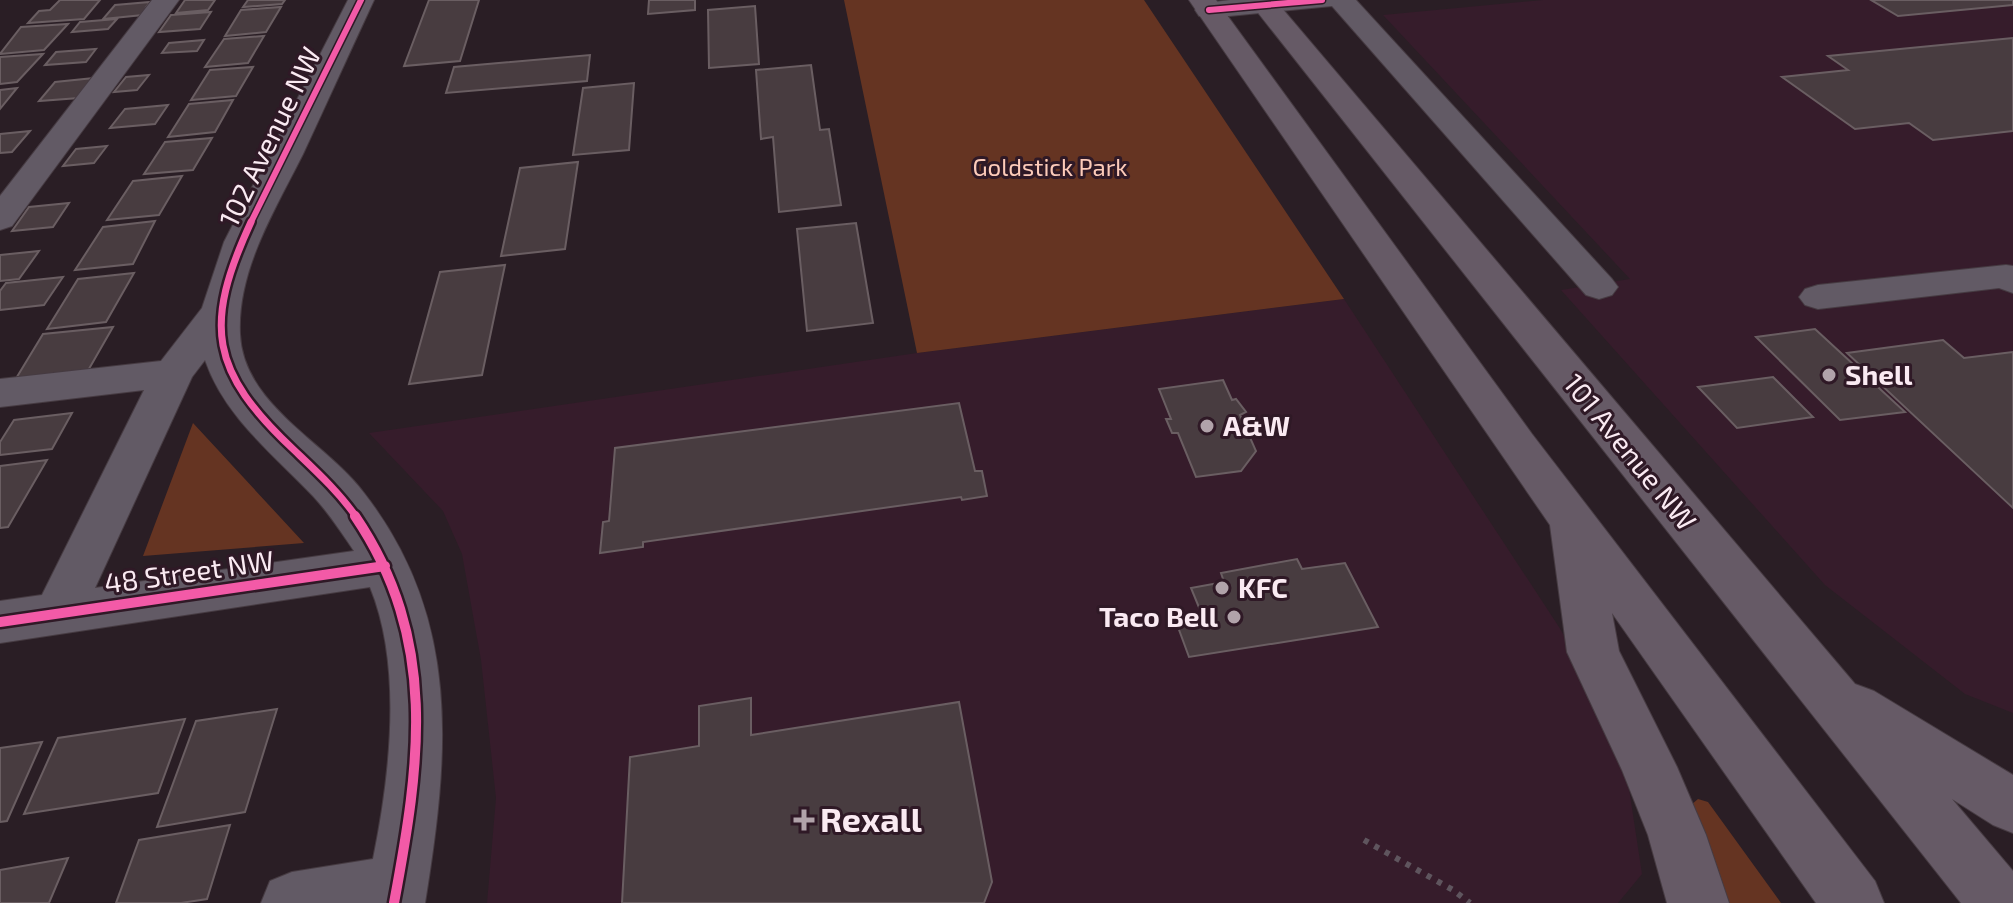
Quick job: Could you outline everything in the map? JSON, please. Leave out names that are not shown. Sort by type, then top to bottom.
[{"type":"main road","name":"101 Avenue NW","points":[[1264,3],[2000,903]]},
{"type":"main road","points":[[1206,5],[1571,521],[1853,903]]},
{"type":"main road","points":[[1571,521],[1593,652],[1649,767],[1677,835],[1698,903]]},
{"type":"main road","points":[[1825,689],[2013,806]]},
{"type":"street","points":[[0,219],[166,0]]},
{"type":"street","name":"102 Avenue NW","points":[[361,0],[248,231],[222,309],[220,339],[239,390],[348,504],[385,566],[407,625],[417,681],[419,723],[412,811],[396,894]]},
{"type":"street","points":[[1206,5],[1322,0]]},
{"type":"street","points":[[1341,0],[1599,287]]},
{"type":"street","points":[[1818,297],[2006,276],[2013,281]]},
{"type":"street","name":"102 Avenue NW","points":[[58,614],[173,373],[222,309]]},
{"type":"street","points":[[0,393],[173,373]]},
{"type":"street","name":"48 Street NW","points":[[0,622],[385,566]]},
{"type":"street","points":[[292,903],[396,894]]},
{"type":"path","points":[[1364,840],[1453,890],[1470,903]]},
{"type":"shaded area","points":[[1543,0],[2013,0],[2013,713],[1965,694],[1825,585],[1561,290],[1630,279],[1383,15]]},
{"type":"shaded area","points":[[1344,299],[1559,627],[1621,736],[1642,874],[1618,903],[487,903],[496,798],[481,660],[462,554],[443,511],[369,433],[917,353]]},
{"type":"green space","name":"Goldstick Park","points":[[844,0],[1144,0],[1344,299],[917,353]]},
{"type":"green space","points":[[193,423],[304,543],[143,556]]},
{"type":"green space","points":[[1698,799],[1708,802],[1781,903],[1719,903],[1691,805]]},
{"type":"building","points":[[60,0],[100,0],[84,19],[28,23],[39,11],[50,10]]},
{"type":"building","points":[[185,0],[215,0],[208,10],[176,13]]},
{"type":"building","points":[[248,0],[285,0],[282,4],[243,7]]},
{"type":"building","points":[[429,0],[479,0],[460,61],[404,66]]},
{"type":"building","points":[[649,0],[695,0],[695,10],[648,14]]},
{"type":"building","points":[[1871,0],[2013,0],[2013,5],[1898,16]]},
{"type":"building","points":[[150,2],[143,15],[103,19],[115,5]]},
{"type":"building","points":[[755,6],[759,64],[709,68],[708,10]]},
{"type":"building","points":[[281,7],[266,32],[225,36],[241,10]]},
{"type":"building","points":[[211,12],[200,29],[159,32],[171,15]]},
{"type":"building","points":[[117,19],[108,29],[72,32],[80,22]]},
{"type":"building","points":[[68,24],[44,50],[0,54],[21,27]]},
{"type":"building","points":[[264,36],[248,63],[205,67],[224,39]]},
{"type":"building","points":[[2013,38],[2013,131],[1933,140],[1909,123],[1855,129],[1782,77],[1848,70],[1828,56]]},
{"type":"building","points":[[204,40],[197,51],[162,53],[169,43]]},
{"type":"building","points":[[96,49],[86,62],[45,65],[56,52]]},
{"type":"building","points":[[43,54],[17,82],[0,84],[0,57]]},
{"type":"building","points":[[590,55],[587,81],[446,93],[454,67]]},
{"type":"building","points":[[811,65],[820,130],[829,129],[841,205],[779,212],[773,137],[761,139],[756,70]]},
{"type":"building","points":[[253,67],[236,96],[191,100],[210,70]]},
{"type":"building","points":[[149,75],[137,90],[114,92],[126,77]]},
{"type":"building","points":[[94,78],[79,98],[39,101],[55,82]]},
{"type":"building","points":[[634,83],[629,150],[573,155],[583,88]]},
{"type":"building","points":[[17,88],[0,109],[0,90]]},
{"type":"building","points":[[233,100],[215,132],[168,137],[189,104]]},
{"type":"building","points":[[168,105],[155,124],[110,128],[125,109]]},
{"type":"building","points":[[30,131],[12,152],[0,153],[0,134]]},
{"type":"building","points":[[212,138],[193,170],[144,174],[165,142]]},
{"type":"building","points":[[107,146],[94,163],[63,166],[76,149]]},
{"type":"building","points":[[578,162],[565,249],[501,256],[520,168]]},
{"type":"building","points":[[182,176],[159,215],[107,220],[133,181]]},
{"type":"building","points":[[69,203],[53,227],[12,231],[29,207]]},
{"type":"building","points":[[155,221],[133,264],[75,270],[103,227]]},
{"type":"building","points":[[856,223],[873,323],[807,331],[797,229]]},
{"type":"building","points":[[39,251],[19,279],[0,281],[0,255]]},
{"type":"building","points":[[505,265],[482,375],[409,384],[440,272]]},
{"type":"building","points":[[134,273],[106,322],[47,329],[78,279]]},
{"type":"building","points":[[63,277],[44,305],[0,310],[0,291],[6,283]]},
{"type":"building","points":[[113,327],[82,381],[9,390],[43,334]]},
{"type":"building","name":"Shell","points":[[1815,329],[1905,412],[1840,420],[1756,337]]},
{"type":"building","points":[[1943,340],[1964,358],[2013,352],[2013,508],[1847,353]]},
{"type":"building","name":"Shell","points":[[1773,377],[1813,417],[1737,428],[1698,387]]},
{"type":"building","name":"A&W","points":[[1223,380],[1232,400],[1236,399],[1246,412],[1240,415],[1256,451],[1241,471],[1196,477],[1178,433],[1172,433],[1166,419],[1171,419],[1159,389]]},
{"type":"building","points":[[959,403],[975,471],[982,471],[987,496],[962,500],[961,497],[643,542],[643,547],[600,553],[603,522],[609,521],[615,448]]},
{"type":"building","points":[[72,413],[52,449],[0,455],[0,442],[14,420]]},
{"type":"building","points":[[47,460],[8,527],[0,528],[0,466]]},
{"type":"building","points":[[1297,559],[1302,569],[1345,563],[1378,627],[1189,657],[1178,627],[1205,622],[1191,588],[1224,582],[1221,573]]},
{"type":"building","name":"Rexall","points":[[751,698],[751,735],[959,702],[992,882],[984,903],[622,903],[630,757],[699,746],[699,706]]},
{"type":"building","points":[[277,709],[245,812],[157,827],[196,721]]},
{"type":"building","points":[[185,719],[158,793],[24,814],[58,738]]},
{"type":"building","points":[[42,742],[7,821],[0,822],[0,748]]},
{"type":"building","points":[[230,825],[207,899],[181,903],[116,903],[139,840]]},
{"type":"building","points":[[68,858],[49,903],[0,903],[0,870]]},
{"type":"cycle path","points":[[361,0],[242,242],[225,291],[220,315],[220,338],[226,362],[252,407],[347,503],[377,548],[398,596],[411,645],[416,696],[416,748],[404,852],[394,903]]},
{"type":"cycle path","points":[[1209,10],[1322,0]]},
{"type":"cycle path","points":[[0,622],[385,566]]},
{"type":"place","name":"Shell","points":[[1829,375]]},
{"type":"place","name":"A&W","points":[[1207,426]]},
{"type":"place","name":"KFC","points":[[1222,588]]},
{"type":"place","name":"Taco Bell","points":[[1234,617]]},
{"type":"place","name":"Rexall","points":[[804,820]]}]
